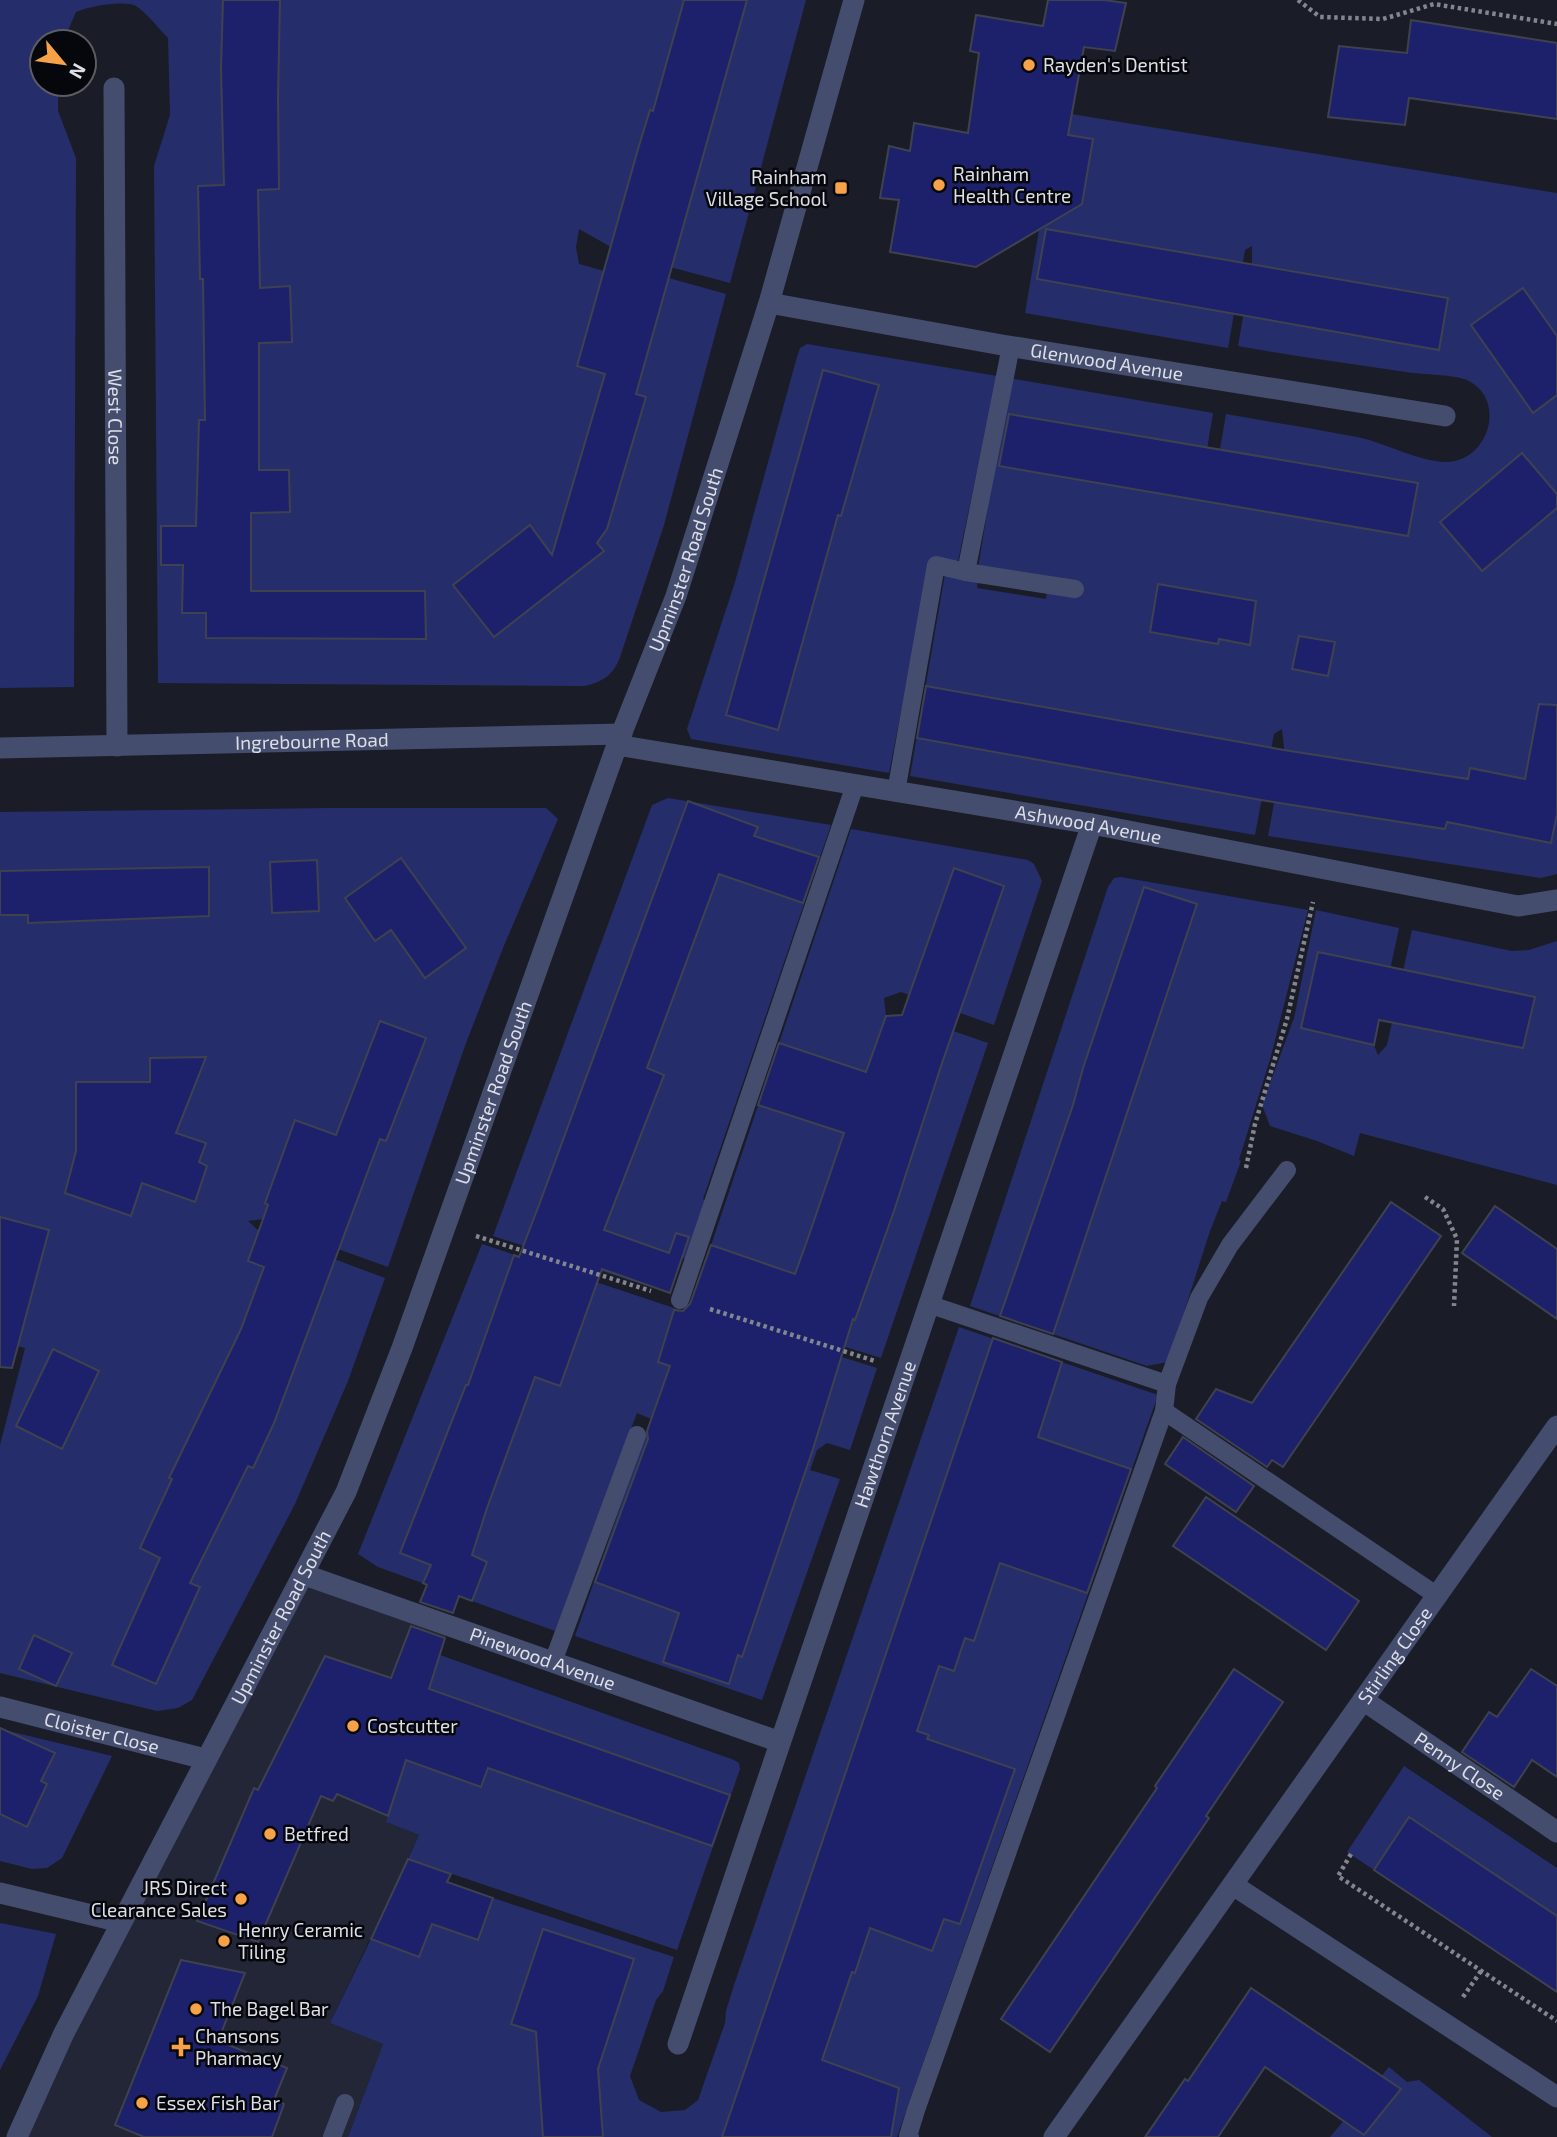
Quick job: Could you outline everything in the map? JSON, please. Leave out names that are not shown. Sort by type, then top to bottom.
[{"type":"street","name":"Upminster Road South","points":[[17,2137],[64,2033],[346,1492],[402,1348],[619,739],[676,596],[769,303],[854,0]]},
{"type":"street","name":"West Close","points":[[114,89],[117,746]]},
{"type":"street","name":"Glenwood Avenue","points":[[769,303],[1011,346],[1445,416]]},
{"type":"street","name":"Ingrebourne Road","points":[[0,748],[619,739]]},
{"type":"street","name":"Ashwood Avenue","points":[[619,739],[855,785],[1091,824],[1518,906],[1557,900]]},
{"type":"street","name":"Hawthorn Avenue","points":[[678,2045],[1091,824]]},
{"type":"street","name":"Stirling Close","points":[[1054,2137],[1557,1426]]},
{"type":"street","name":"Pinewood Avenue","points":[[304,1575],[780,1742]]},
{"type":"street","name":"Penny Close","points":[[1363,1700],[1557,1832]]},
{"type":"street","name":"Cloister Close","points":[[0,1707],[205,1759]]},
{"type":"street","points":[[1233,1885],[1557,2097]]},
{"type":"street","points":[[0,1893],[121,1922]]},
{"type":"lane","points":[[966,572],[1011,346]]},
{"type":"lane","points":[[896,792],[936,565],[1075,589]]},
{"type":"lane","points":[[680,1300],[855,785]]},
{"type":"lane","points":[[908,2137],[1164,1411],[1167,1384],[1199,1298],[1230,1245],[1287,1170]]},
{"type":"lane","points":[[928,1304],[1167,1384]]},
{"type":"lane","points":[[1164,1411],[1436,1595]]},
{"type":"lane","points":[[553,1662],[637,1436]]},
{"type":"lane","points":[[332,2137],[345,2103]]},
{"type":"path","points":[[1298,0],[1320,17],[1383,19],[1434,4],[1557,24]]},
{"type":"path","points":[[1244,1178],[1255,1124],[1287,1019],[1320,867]]},
{"type":"path","points":[[1424,1197],[1443,1209],[1457,1239],[1454,1306]]},
{"type":"path","points":[[1351,1854],[1338,1876],[1557,2021]]},
{"type":"path","points":[[1470,1986],[1481,1971]]},
{"type":"shaded area","points":[[0,0],[806,0],[730,283],[610,251],[611,247],[579,229],[576,247],[579,264],[604,271],[608,261],[726,294],[664,525],[619,660],[613,671],[602,680],[585,686],[158,683],[154,166],[170,115],[168,38],[149,17],[130,4],[97,6],[76,12],[69,28],[28,28],[28,98],[58,98],[58,111],[76,158],[74,687],[0,688]]},
{"type":"shaded area","points":[[1059,112],[1557,193],[1557,874],[1541,878],[1268,836],[1284,748],[1282,729],[1274,734],[1255,835],[910,776],[945,574],[978,578],[977,588],[1046,599],[1047,589],[978,568],[1009,378],[1213,413],[1199,498],[1211,503],[1226,414],[1357,437],[1422,458],[1444,462],[1459,460],[1472,453],[1487,430],[1490,416],[1488,403],[1481,391],[1469,381],[1238,346],[1252,264],[1252,246],[1245,250],[1228,348],[1025,313]]},
{"type":"shaded area","points":[[807,344],[997,376],[957,566],[931,559],[889,773],[691,739],[687,729],[735,582],[797,357],[800,348]]},
{"type":"shaded area","points":[[668,798],[831,825],[703,1199],[706,1201],[686,1259],[682,1258],[670,1293],[493,1236],[652,805]]},
{"type":"shaded area","points":[[546,808],[558,819],[466,1043],[388,1267],[338,1249],[279,1217],[248,1221],[259,1231],[385,1278],[348,1381],[295,1504],[192,1700],[178,1708],[157,1711],[0,1673],[0,1445],[25,1348],[0,1341],[0,812]]},
{"type":"shaded area","points":[[851,829],[1028,860],[1034,864],[1042,881],[994,1025],[901,992],[884,998],[886,1016],[904,1014],[988,1043],[881,1358],[693,1299]]},
{"type":"shaded area","points":[[1121,877],[1308,910],[1271,1056],[1239,1160],[1241,1161],[1226,1202],[1222,1201],[1210,1231],[1168,1362],[1147,1366],[970,1306],[1108,887],[1114,878]]},
{"type":"shaded area","points":[[1316,910],[1399,928],[1374,1045],[1378,1055],[1387,1045],[1412,930],[1512,951],[1529,950],[1557,941],[1557,1185],[1360,1133],[1354,1156],[1270,1126],[1262,1105],[1294,1018]]},
{"type":"shaded area","points":[[482,1244],[683,1311],[684,1308],[877,1368],[850,1450],[827,1443],[817,1450],[810,1470],[840,1479],[762,1700],[575,1636],[651,1419],[637,1413],[555,1631],[378,1567],[358,1554]]},
{"type":"shaded area","points":[[959,1327],[1158,1395],[897,2137],[348,2137],[383,2044],[330,2023],[371,1939],[419,1957],[432,1924],[478,1940],[493,1898],[674,1957],[630,2076],[639,2100],[661,2112],[685,2110],[698,2100],[725,2023],[734,1985]]},
{"type":"shaded area","points":[[305,1575],[449,1625],[386,1822],[419,1835],[330,2023],[383,2044],[348,2137],[17,2137]]},
{"type":"shaded area","points":[[440,1655],[739,1763],[740,1769],[677,1950],[408,1859],[419,1835],[386,1822]]},
{"type":"shaded area","points":[[0,1729],[112,1756],[62,1858],[47,1868],[32,1869],[0,1861]]},
{"type":"shaded area","points":[[1404,1766],[1557,1868],[1557,1916],[1409,1817],[1374,1870],[1347,1852]]},
{"type":"shaded area","points":[[0,1923],[56,1934],[38,1996],[0,2070]]},
{"type":"shaded area","points":[[1389,2067],[1407,2082],[1419,2080],[1492,2137],[1330,2137]]},
{"type":"building","points":[[223,0],[280,0],[279,189],[258,190],[260,288],[290,286],[292,342],[259,343],[259,470],[289,470],[290,512],[251,513],[251,591],[425,591],[426,639],[206,638],[206,613],[182,613],[183,565],[161,565],[161,526],[196,526],[199,420],[205,420],[203,279],[200,279],[198,186],[224,185],[221,69]]},
{"type":"building","points":[[684,0],[747,0],[636,394],[646,397],[607,529],[597,543],[604,551],[494,637],[453,585],[530,525],[552,555],[605,374],[577,366],[638,149],[650,110],[653,111]]},
{"type":"building","points":[[1048,0],[1104,0],[1126,3],[1115,51],[1084,47],[1068,135],[1093,139],[1082,204],[976,267],[890,252],[899,200],[880,198],[889,146],[910,151],[914,123],[968,133],[979,53],[970,51],[976,15],[1043,26]]},
{"type":"building","points":[[1411,20],[1557,43],[1557,119],[1409,98],[1405,125],[1328,117],[1339,46],[1407,53]]},
{"type":"building","points":[[1046,229],[1448,298],[1439,350],[1037,279]]},
{"type":"building","points":[[1523,288],[1557,336],[1557,395],[1533,413],[1471,325]]},
{"type":"building","points":[[823,370],[879,385],[841,516],[838,515],[778,730],[726,715]]},
{"type":"building","points":[[1009,414],[1418,483],[1408,536],[999,466]]},
{"type":"building","points":[[1522,453],[1557,494],[1557,508],[1482,571],[1440,522]]},
{"type":"building","points":[[1158,584],[1256,601],[1250,645],[1219,639],[1218,644],[1150,632]]},
{"type":"building","points":[[1299,636],[1335,642],[1328,676],[1292,669]]},
{"type":"building","points":[[926,686],[1284,750],[1468,779],[1470,768],[1525,779],[1539,704],[1557,705],[1557,814],[1551,843],[1447,822],[1445,829],[1261,800],[917,738]]},
{"type":"building","points":[[688,801],[758,827],[754,836],[819,857],[803,903],[719,874],[647,1068],[664,1075],[604,1230],[669,1253],[676,1233],[689,1237],[670,1293],[602,1269],[560,1386],[535,1377],[472,1555],[487,1562],[472,1601],[459,1596],[453,1613],[420,1602],[427,1585],[423,1583],[431,1565],[400,1553],[468,1385],[514,1255],[519,1257],[539,1205]]},
{"type":"building","points":[[401,858],[466,948],[425,978],[391,930],[375,941],[345,898]]},
{"type":"building","points":[[317,860],[319,911],[272,913],[270,862]]},
{"type":"building","points":[[209,867],[209,916],[28,923],[28,915],[0,915],[0,871]]},
{"type":"building","points":[[954,868],[1004,886],[894,1211],[855,1320],[853,1319],[813,1449],[742,1657],[738,1655],[729,1684],[663,1662],[679,1613],[595,1582],[648,1439],[647,1431],[670,1366],[658,1362],[674,1310],[683,1311],[690,1304],[711,1245],[795,1274],[844,1133],[758,1105],[779,1043],[866,1072],[886,1016],[902,1015]]},
{"type":"building","points":[[1144,887],[1197,904],[1053,1334],[1000,1316]]},
{"type":"building","points":[[1318,952],[1535,997],[1523,1048],[1379,1020],[1374,1045],[1301,1028]]},
{"type":"building","points":[[380,1021],[426,1038],[386,1141],[380,1139],[274,1423],[253,1468],[248,1466],[190,1583],[200,1587],[156,1684],[112,1665],[160,1558],[140,1548],[172,1479],[169,1478],[241,1329],[264,1267],[248,1261],[268,1205],[265,1203],[295,1120],[336,1135]]},
{"type":"building","points":[[206,1057],[176,1133],[206,1143],[199,1162],[207,1166],[195,1202],[142,1183],[131,1216],[65,1193],[76,1151],[76,1082],[150,1082],[150,1058]]},
{"type":"building","points":[[1391,1202],[1441,1236],[1283,1467],[1272,1460],[1267,1467],[1196,1419],[1216,1389],[1252,1403]]},
{"type":"building","points":[[1495,1206],[1557,1249],[1557,1319],[1462,1253]]},
{"type":"building","points":[[0,1217],[49,1230],[12,1368],[0,1367]]},
{"type":"building","points":[[993,1338],[1062,1362],[1038,1437],[1131,1469],[1087,1593],[1000,1563],[974,1641],[965,1638],[954,1671],[939,1666],[917,1731],[929,1735],[927,1739],[1015,1769],[960,1924],[944,1919],[932,1951],[870,1928],[822,2060],[899,2088],[891,2137],[722,2137]]},
{"type":"building","points":[[53,1349],[99,1371],[62,1449],[16,1426]]},
{"type":"building","points":[[1183,1437],[1254,1486],[1236,1512],[1165,1464]]},
{"type":"building","points":[[1206,1497],[1359,1601],[1326,1650],[1173,1546]]},
{"type":"building","points":[[411,1626],[445,1638],[429,1689],[730,1795],[712,1846],[488,1768],[481,1787],[406,1760],[388,1816],[337,1794],[333,1801],[321,1796],[258,1942],[197,1921],[254,1788],[258,1790],[325,1656],[391,1678]]},
{"type":"building","points":[[34,1635],[72,1653],[56,1686],[19,1669]]},
{"type":"building","points":[[1234,1669],[1283,1702],[1206,1816],[1209,1818],[1050,2052],[1001,2019]]},
{"type":"building","points":[[1531,1669],[1557,1686],[1557,1777],[1532,1760],[1514,1787],[1462,1752],[1489,1712],[1497,1717]]},
{"type":"building","points":[[0,1728],[55,1753],[41,1781],[47,1784],[27,1827],[0,1814]]},
{"type":"building","points":[[1409,1817],[1557,1916],[1557,1992],[1374,1870]]},
{"type":"building","points":[[408,1859],[451,1874],[447,1882],[493,1898],[478,1940],[432,1924],[419,1957],[371,1939]]},
{"type":"building","points":[[543,1929],[634,1959],[598,2069],[603,2137],[543,2137],[536,2032],[511,2024]]},
{"type":"building","points":[[181,1960],[245,1973],[218,2041],[287,2068],[274,2100],[284,2104],[272,2137],[144,2137],[115,2125]]},
{"type":"building","points":[[1251,1988],[1401,2089],[1364,2135],[1265,2067],[1218,2137],[1145,2137],[1185,2079],[1188,2081]]},
{"type":"place","name":"Rayden's Dentist","points":[[1029,65]]},
{"type":"place","name":"Rainham Health Centre","points":[[939,185]]},
{"type":"place","name":"Rainham Village School","points":[[841,188]]},
{"type":"place","name":"Costcutter","points":[[353,1726]]},
{"type":"place","name":"Betfred","points":[[270,1834]]},
{"type":"place","name":"JRS Direct Clearance Sales","points":[[241,1899]]},
{"type":"place","name":"Henry Ceramic Tiling","points":[[224,1941]]},
{"type":"place","name":"The Bagel Bar","points":[[196,2009]]},
{"type":"place","name":"Chansons Pharmacy","points":[[181,2047]]},
{"type":"place","name":"Essex Fish Bar","points":[[142,2103]]}]
